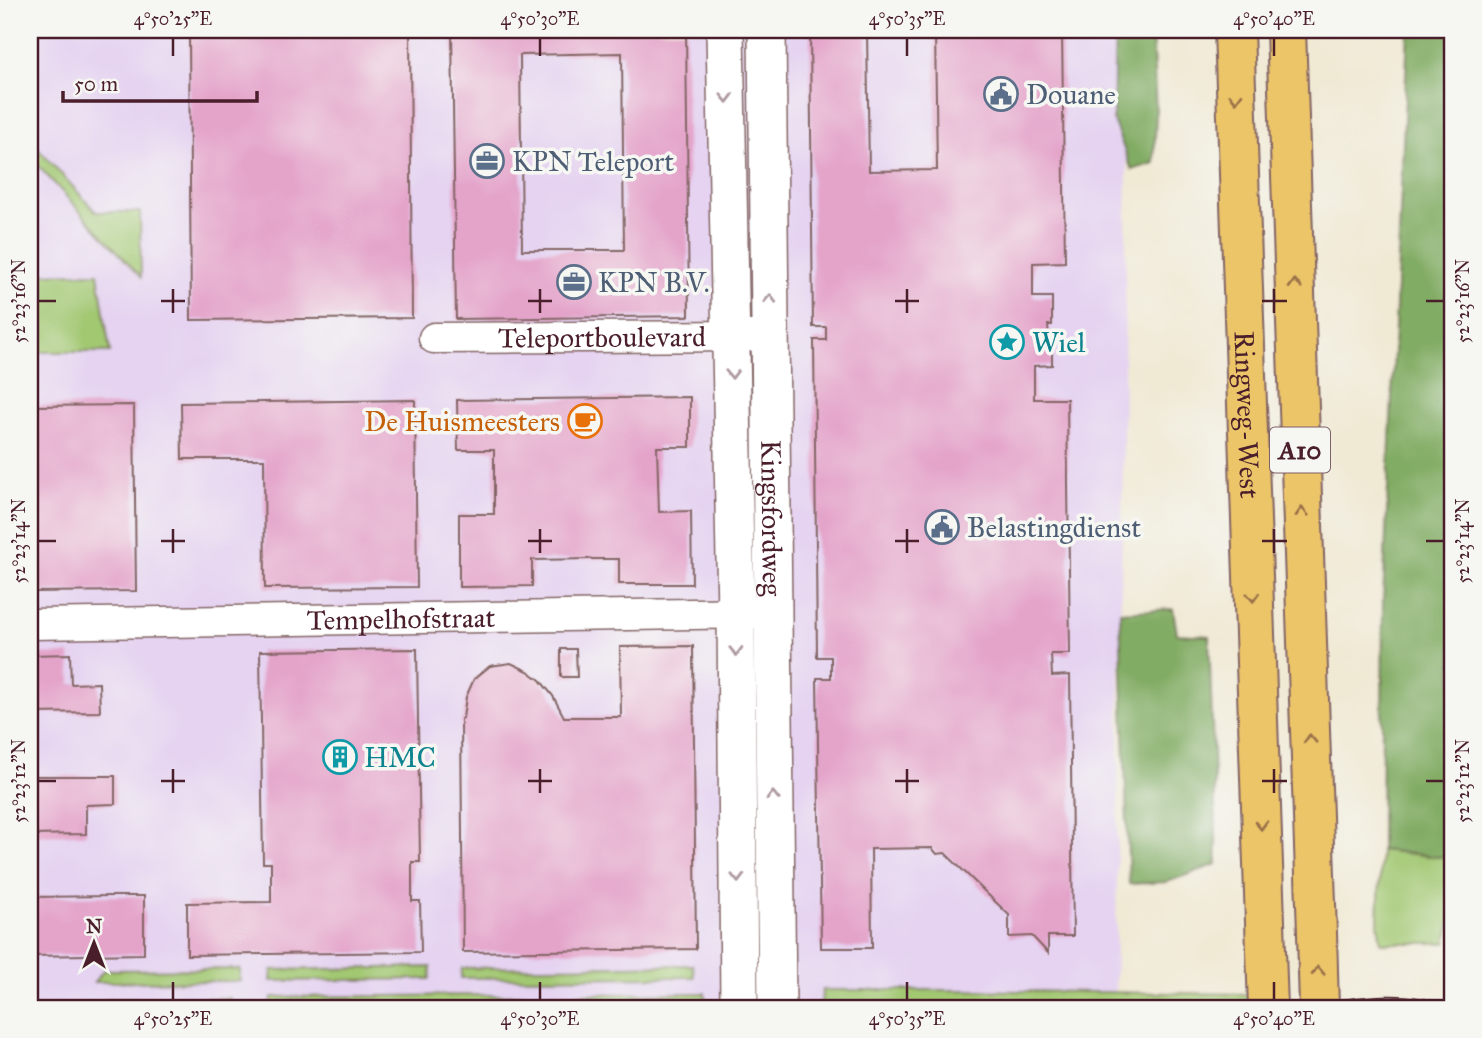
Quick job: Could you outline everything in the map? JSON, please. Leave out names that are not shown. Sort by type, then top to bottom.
[{"type":"highway","name":"Ringweg-West","points":[[1234,30],[1268,1008]]},
{"type":"highway","name":"Ringweg-West","points":[[1286,30],[1320,1008]]},
{"type":"street","name":"Kingsfordweg","points":[[725,30],[736,612],[739,1008]]},
{"type":"street","name":"Kingsfordweg","points":[[767,30],[777,1008]]},
{"type":"street","name":"Teleportboulevard","points":[[434,338],[769,336]]},
{"type":"street","name":"Tempelhofstraat","points":[[30,624],[771,613]]},
{"type":"shaded area","points":[[30,30],[1129,30],[1115,1008],[30,1008]]},
{"type":"green space","points":[[1115,30],[1152,30],[1156,113],[1154,163],[1132,170],[1113,120]]},
{"type":"green space","points":[[1408,30],[1448,30],[1448,35],[1452,34],[1452,853],[1440,857],[1381,850],[1383,602]]},
{"type":"green space","points":[[30,140],[96,212],[140,212],[141,277],[30,157]]},
{"type":"green space","points":[[98,273],[110,352],[30,352],[30,274]]},
{"type":"green space","points":[[1173,609],[1177,634],[1209,636],[1217,864],[1167,882],[1129,884],[1120,612]]},
{"type":"green space","points":[[1381,850],[1440,857],[1452,853],[1452,915],[1446,943],[1381,943],[1378,923]]},
{"type":"green space","points":[[693,965],[694,977],[461,978],[462,968]]},
{"type":"green space","points":[[431,967],[430,979],[271,981],[272,970]]},
{"type":"green space","points":[[240,969],[240,981],[94,982],[104,970]]},
{"type":"green space","points":[[822,990],[1249,994],[1254,1008],[821,1008]]},
{"type":"green space","points":[[705,993],[706,1008],[271,1008],[272,997]]},
{"type":"green space","points":[[230,998],[231,1008],[105,1008],[105,1000]]},
{"type":"building","points":[[189,30],[410,30],[412,318],[191,320]]},
{"type":"building","name":"KPN Teleport","points":[[452,30],[686,30],[689,316],[456,319]],"holes":[[[622,53],[624,250],[522,250],[520,55]]]},
{"type":"building","name":"Belastingdienst","points":[[810,30],[867,30],[869,171],[937,170],[935,30],[1062,30],[1065,262],[1033,263],[1033,297],[1052,297],[1052,325],[1048,325],[1049,338],[1052,337],[1052,365],[1034,366],[1034,399],[1067,399],[1070,654],[1051,654],[1052,676],[1070,675],[1073,936],[1048,936],[1048,953],[1032,936],[1009,937],[1009,915],[945,853],[937,854],[932,848],[871,849],[872,948],[821,948],[817,678],[831,678],[831,657],[817,657],[814,340],[826,340],[826,327],[813,327]]},
{"type":"building","points":[[690,397],[690,447],[657,447],[659,512],[691,511],[692,584],[619,584],[619,559],[591,559],[532,560],[532,586],[459,587],[459,514],[494,514],[494,450],[458,450],[457,400]]},
{"type":"building","points":[[415,400],[417,587],[265,588],[264,459],[182,459],[181,403]]},
{"type":"building","points":[[134,405],[136,591],[30,592],[30,406]]},
{"type":"building","points":[[693,646],[696,949],[463,952],[461,719],[474,679],[490,666],[511,663],[540,680],[553,696],[564,717],[621,717],[620,647]]},
{"type":"building","name":"HMC","points":[[417,649],[420,862],[412,862],[412,901],[420,901],[421,952],[187,955],[187,903],[271,902],[271,863],[263,863],[260,651]]},
{"type":"building","points":[[561,649],[576,649],[577,677],[561,677]]},
{"type":"building","points":[[70,654],[71,684],[99,683],[100,712],[30,713],[30,655]]},
{"type":"building","points":[[30,776],[115,776],[115,804],[86,805],[86,834],[30,835]]},
{"type":"building","points":[[144,896],[144,954],[30,956],[30,897]]},
{"type":"tram line","points":[[1291,1008],[1373,996],[1413,997],[1452,1008]]},
{"type":"place","name":"Douane","points":[[1001,94]]},
{"type":"place","name":"KPN Teleport","points":[[487,161]]},
{"type":"place","name":"KPN B.V.","points":[[574,282]]},
{"type":"place","name":"Wiel","points":[[1007,342]]},
{"type":"place","name":"De Huismeesters","points":[[585,421]]},
{"type":"place","name":"Belastingdienst","points":[[942,527]]},
{"type":"place","name":"HMC","points":[[340,757]]}]
